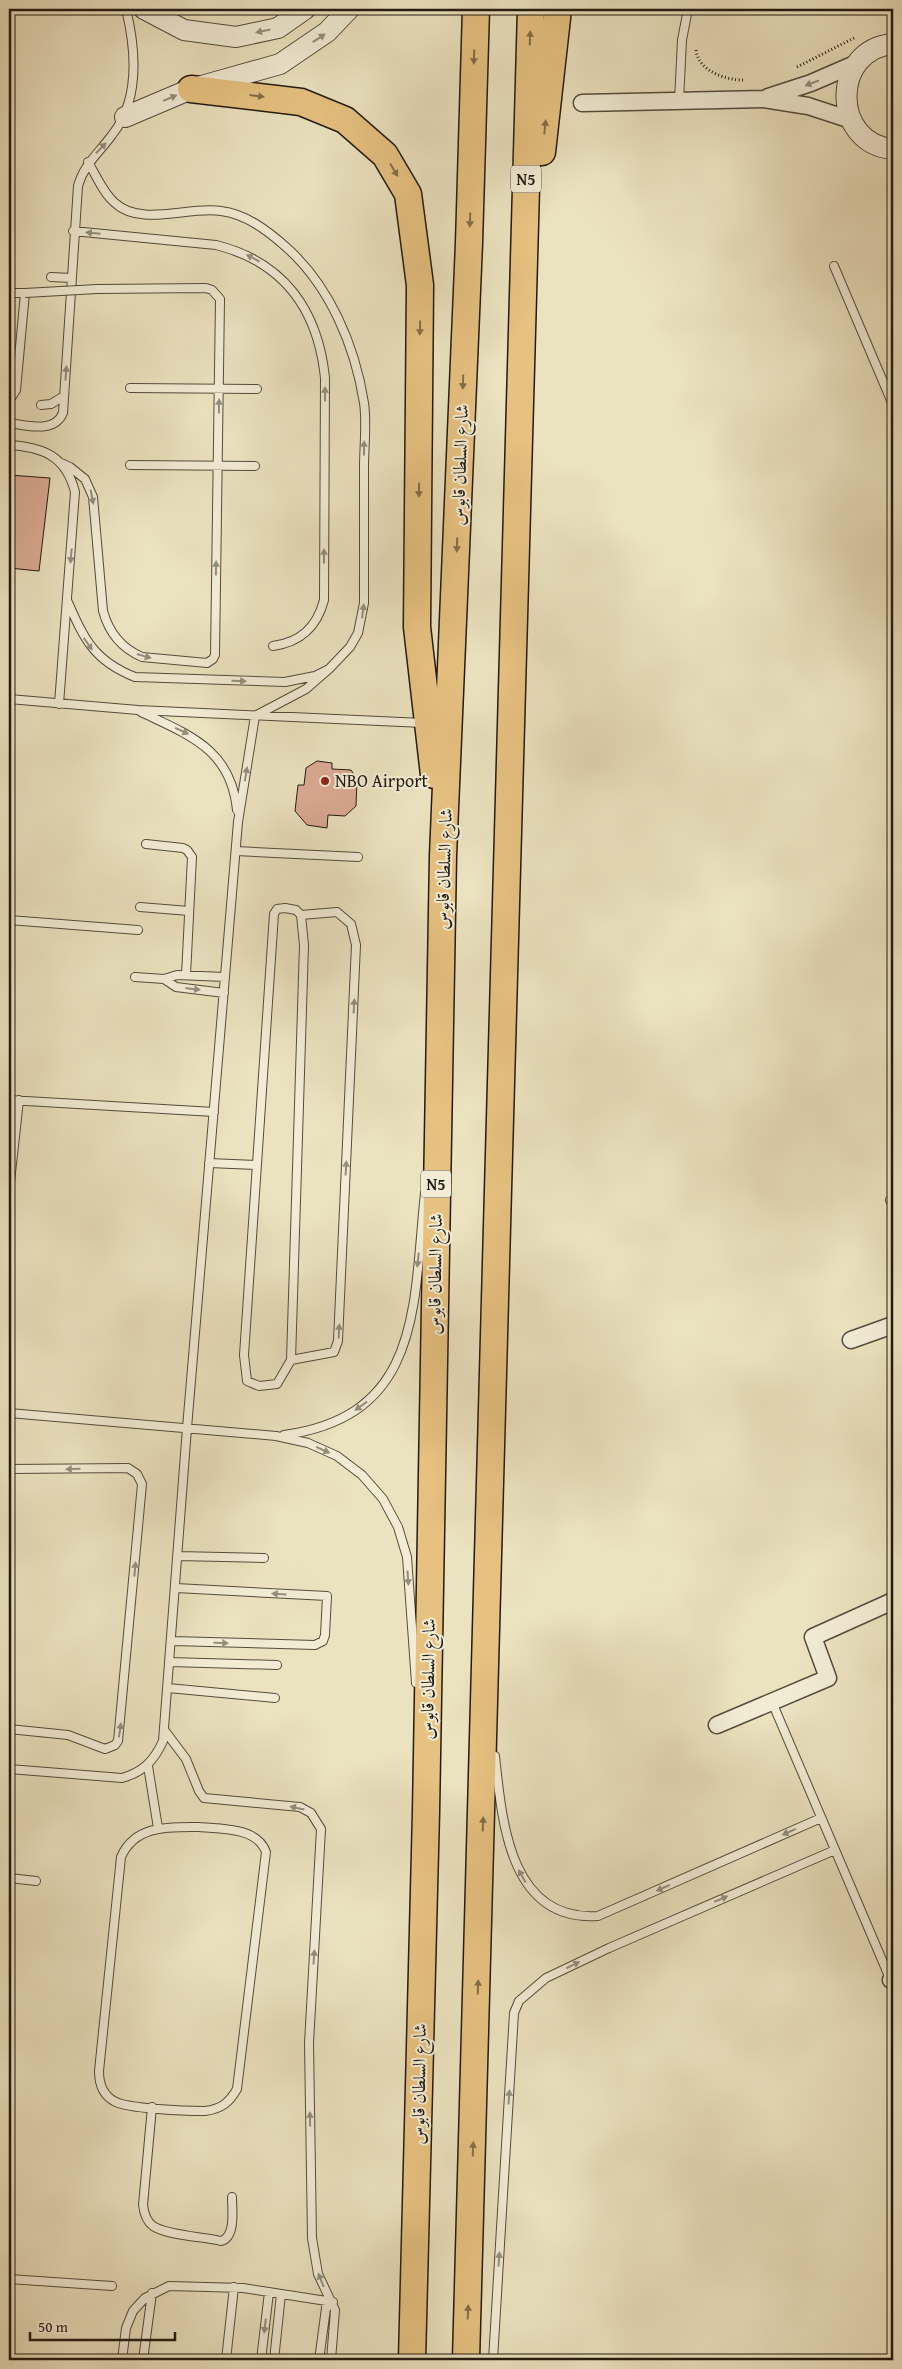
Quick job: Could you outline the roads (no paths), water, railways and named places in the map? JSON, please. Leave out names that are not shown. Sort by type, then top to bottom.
[{"type":"highway","name":"شارع السلطان قابوس","points":[[412,2360],[426,1812],[438,1072],[444,856],[470,234],[476,9]]},
{"type":"highway","name":"N5","points":[[466,2360],[487,1679],[520,349],[531,9]]},
{"type":"highway","points":[[520,349],[558,9]]},
{"type":"highway","points":[[191,89],[301,102],[345,120],[385,155],[408,194],[420,285],[417,627],[444,856]]},
{"type":"street","points":[[144,9],[184,30],[236,37],[278,28],[305,9]]},
{"type":"street","points":[[125,116],[191,89],[280,64],[327,32],[349,9]]},
{"type":"street","points":[[764,99],[811,83],[857,63],[870,52],[885,45],[893,44]]},
{"type":"street","points":[[857,63],[850,76],[846,90],[846,105],[850,120],[859,133],[871,143],[891,154]]},
{"type":"street","points":[[582,103],[764,99],[808,106],[850,120]]},
{"type":"street","points":[[852,1340],[893,1325]]},
{"type":"street","points":[[717,1726],[828,1678],[813,1637],[893,1601]]},
{"type":"lane","points":[[9,423],[44,427],[54,425],[63,413],[72,278],[73,231],[78,186],[88,162],[114,134],[125,116],[130,99],[134,63],[126,9]]},
{"type":"lane","points":[[679,101],[682,40],[688,9]]},
{"type":"lane","points":[[88,162],[114,202],[133,213],[143,215],[212,210],[238,215],[276,238],[306,268],[318,284],[340,322],[355,364],[364,405],[364,603],[358,633],[340,659],[306,688],[255,716]]},
{"type":"lane","points":[[73,231],[216,245],[236,250],[263,264],[281,278],[296,295],[312,321],[321,349],[325,378],[324,600],[318,618],[307,633],[297,640],[273,646]]},
{"type":"lane","points":[[834,266],[893,405]]},
{"type":"lane","points":[[51,277],[72,278]]},
{"type":"lane","points":[[9,293],[97,289],[212,290],[220,299],[214,659],[206,664],[142,657],[124,646],[113,635],[103,611],[93,497],[85,479],[78,472],[43,450],[33,447],[9,445]]},
{"type":"lane","points":[[9,401],[16,390],[25,293]]},
{"type":"lane","points":[[130,388],[257,390]]},
{"type":"lane","points":[[41,405],[51,404],[64,396]]},
{"type":"lane","points":[[59,704],[75,503],[72,481],[61,463]]},
{"type":"lane","points":[[130,465],[255,466]]},
{"type":"lane","points":[[67,600],[83,636],[92,650],[112,666],[135,677],[285,682],[308,678],[329,669]]},
{"type":"lane","points":[[9,699],[138,710],[428,723]]},
{"type":"lane","points":[[138,710],[196,738],[211,752],[224,768],[235,793],[238,822]]},
{"type":"lane","points":[[9,1769],[122,1778],[136,1774],[148,1766],[157,1754],[165,1731],[186,1428],[238,822],[255,716]]},
{"type":"lane","points":[[146,844],[183,848],[190,853],[192,862],[186,975]]},
{"type":"lane","points":[[236,852],[358,857]]},
{"type":"lane","points":[[140,907],[189,911]]},
{"type":"lane","points":[[284,908],[296,910],[301,915],[304,945],[291,1360],[277,1384],[259,1386],[247,1381],[244,1355],[274,914],[277,909],[284,908]]},
{"type":"lane","points":[[291,1360],[334,1352],[338,1340],[356,945],[352,924],[337,912],[301,915]]},
{"type":"lane","points":[[9,920],[138,930]]},
{"type":"lane","points":[[135,977],[164,979],[186,975],[225,977]]},
{"type":"lane","points":[[164,979],[176,987],[224,993]]},
{"type":"lane","points":[[428,1161],[438,1072]]},
{"type":"lane","points":[[9,1100],[214,1112]]},
{"type":"lane","points":[[9,1191],[19,1100]]},
{"type":"lane","points":[[209,1163],[256,1165]]},
{"type":"lane","points":[[276,1436],[309,1432],[340,1421],[366,1403],[388,1379],[403,1350],[411,1318],[426,1180]]},
{"type":"lane","points":[[893,1198],[890,1200],[893,1206]]},
{"type":"lane","points":[[9,1412],[276,1436],[308,1443],[337,1456],[362,1475],[383,1499],[398,1527],[407,1557],[417,1694]]},
{"type":"lane","points":[[9,1469],[128,1468],[137,1474],[142,1484],[120,1736],[115,1745],[105,1749],[68,1735],[9,1729]]},
{"type":"lane","points":[[178,1556],[264,1558]]},
{"type":"lane","points":[[172,1641],[315,1646],[323,1641],[325,1635],[327,1596],[176,1588]]},
{"type":"lane","points":[[170,1662],[276,1665]]},
{"type":"lane","points":[[487,1679],[493,1736]]},
{"type":"lane","points":[[168,1688],[275,1698]]},
{"type":"lane","points":[[772,1702],[892,1982]]},
{"type":"lane","points":[[419,1724],[426,1812]]},
{"type":"lane","points":[[165,1731],[186,1759],[200,1795],[204,1798],[300,1807],[311,1813],[322,1829],[308,2043],[312,2238],[318,2274],[336,2317],[331,2360]]},
{"type":"lane","points":[[494,1746],[499,1794],[511,1853],[521,1876],[532,1893],[566,1913],[584,1917],[598,1916],[821,1818]]},
{"type":"lane","points":[[148,1766],[158,1828]]},
{"type":"lane","points":[[199,1827],[250,1835],[256,1837],[264,1846],[266,1858],[237,2089],[232,2098],[215,2110],[193,2111],[121,2105],[115,2102],[101,2086],[99,2071],[121,1857],[133,1839],[145,1832],[158,1828],[199,1827]]},
{"type":"lane","points":[[493,2360],[514,2013],[519,2001],[546,1978],[573,1965],[835,1850]]},
{"type":"lane","points":[[9,1878],[36,1881]]},
{"type":"lane","points":[[152,2107],[143,2205],[152,2226],[221,2241],[226,2240],[230,2233],[232,2197]]},
{"type":"lane","points":[[9,2279],[112,2286]]},
{"type":"lane","points":[[122,2360],[129,2320],[138,2304],[152,2292],[178,2285],[234,2288],[330,2302]]},
{"type":"lane","points":[[226,2360],[234,2288]]},
{"type":"lane","points":[[143,2360],[152,2292]]},
{"type":"lane","points":[[261,2360],[269,2292]]},
{"type":"lane","points":[[274,2360],[281,2294]]},
{"type":"lane","points":[[319,2360],[330,2302]]},
{"type":"place","name":"NBO Airport","points":[[325,781]]}]
